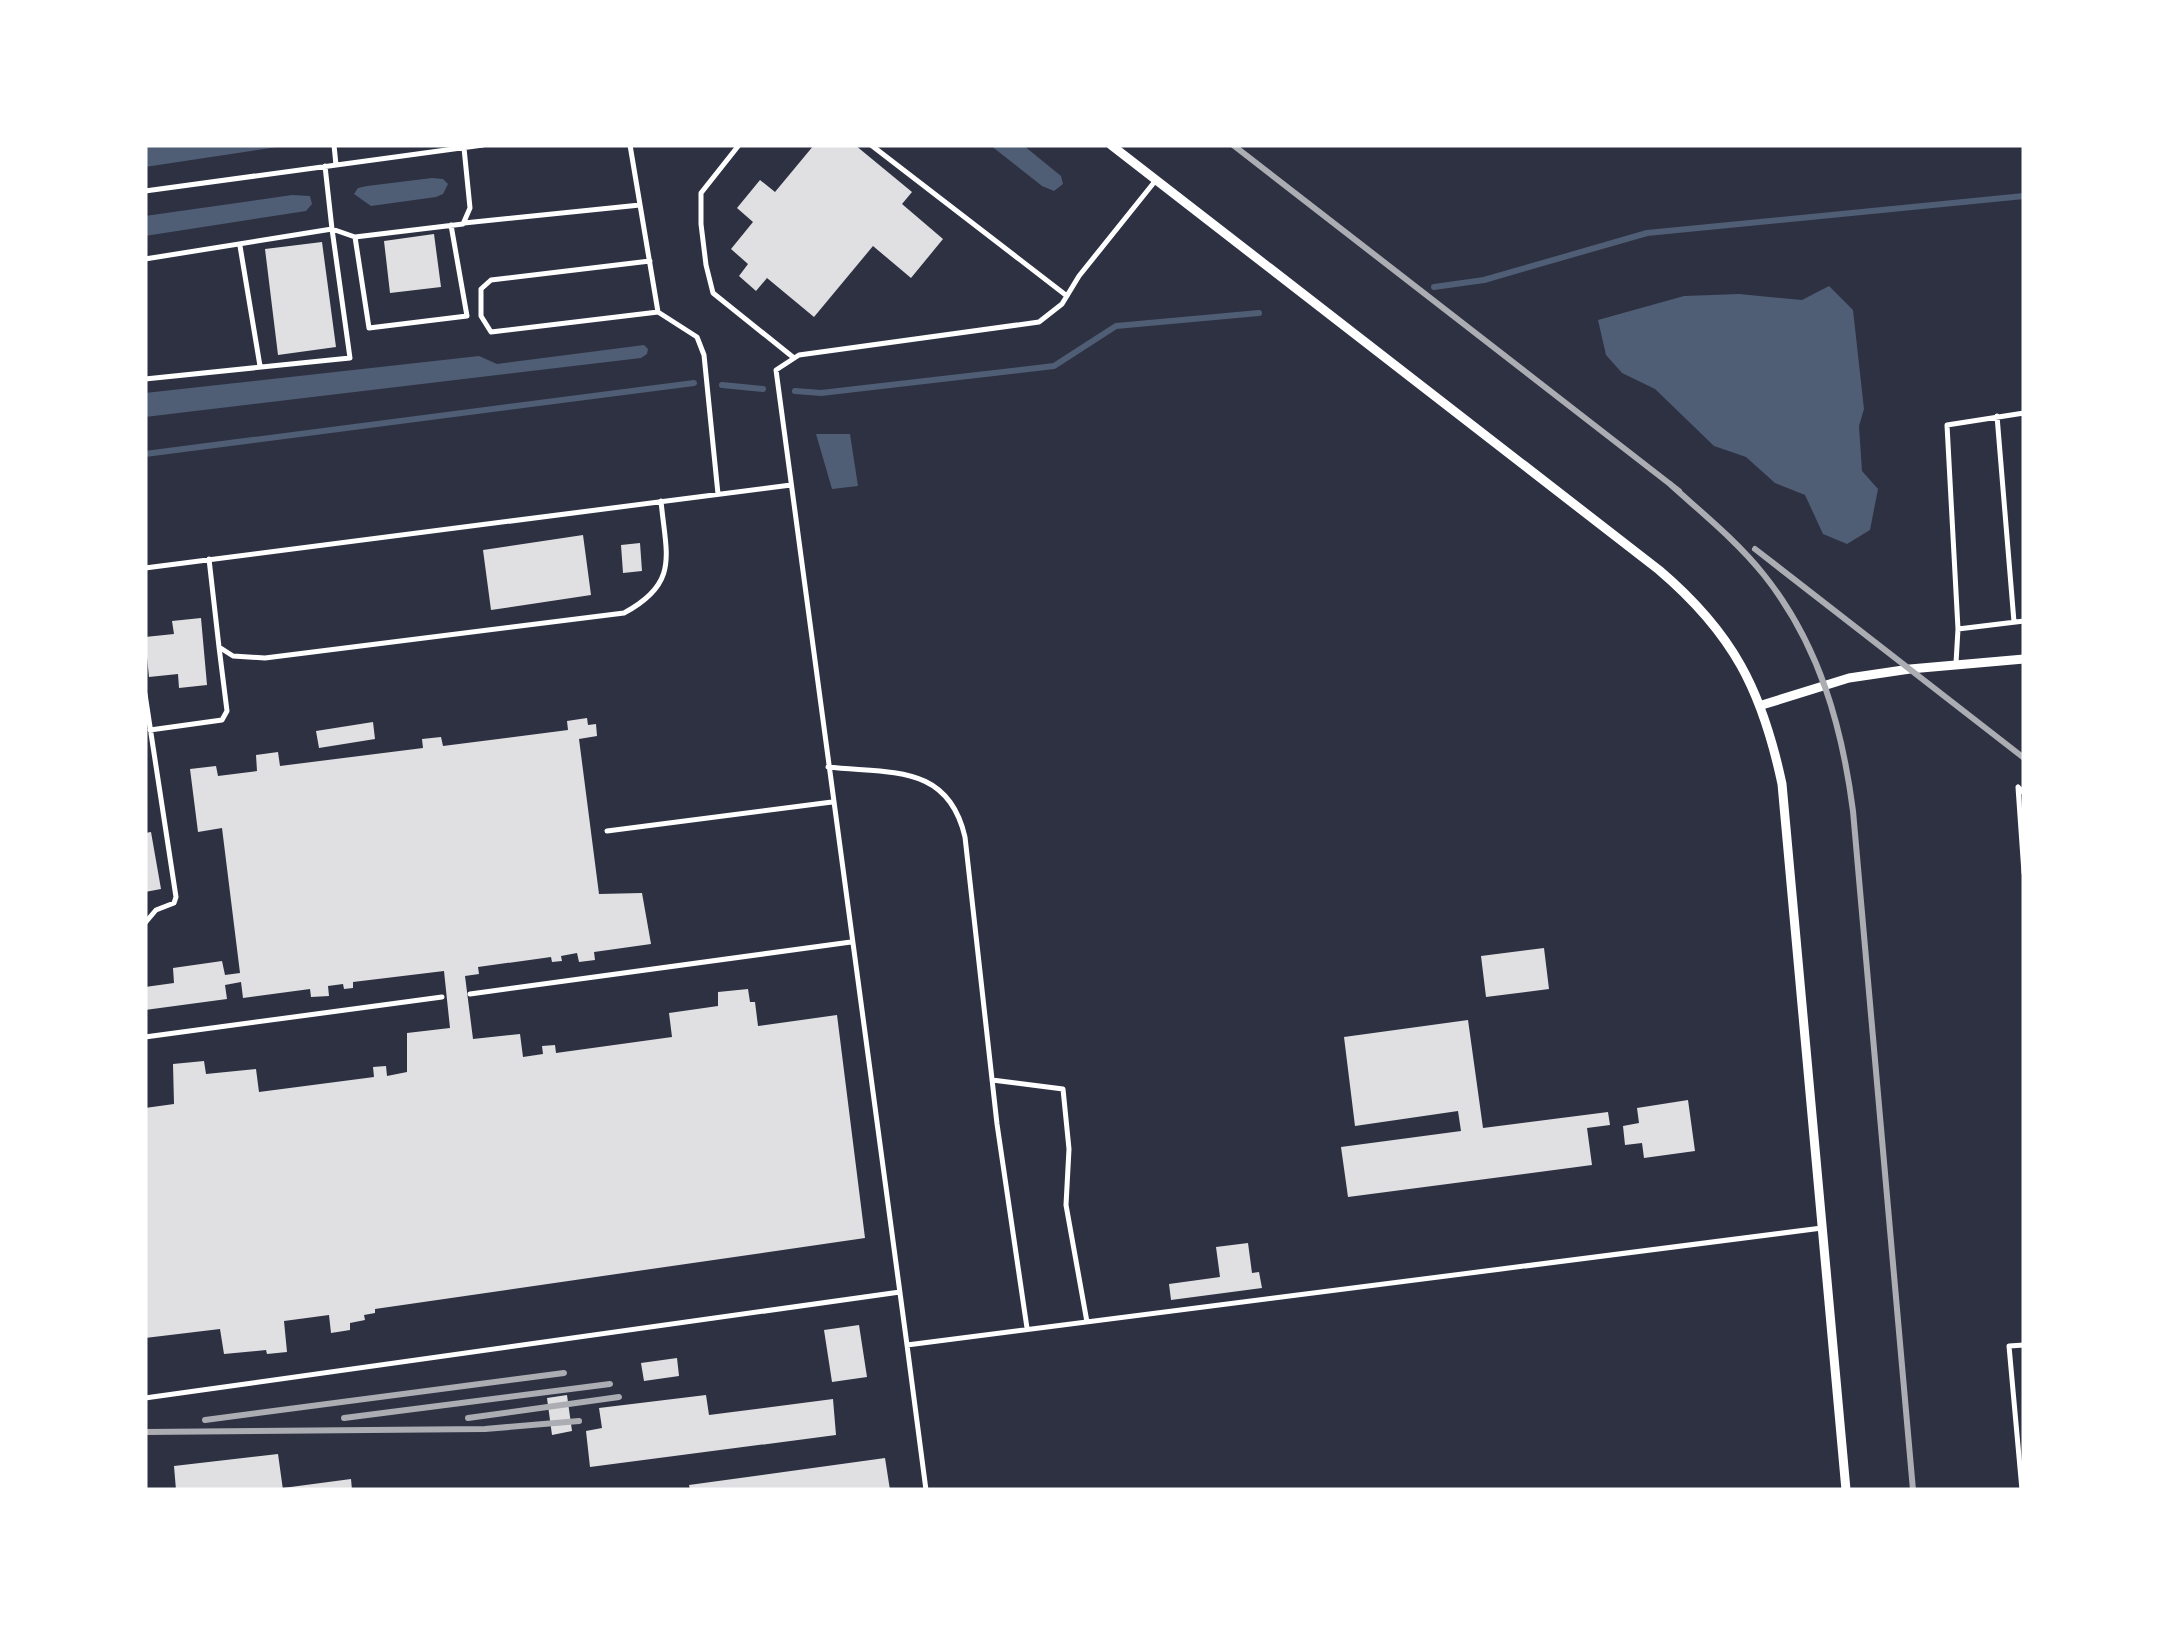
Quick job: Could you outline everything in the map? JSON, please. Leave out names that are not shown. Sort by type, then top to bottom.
[{"type":"street","points":[[1111,145],[1688,596],[1742,665],[1762,705],[1782,784],[1846,1490]]},
{"type":"street","points":[[1762,705],[1849,678],[2024,659]]},
{"type":"lane","points":[[334,145],[336,165]]},
{"type":"lane","points":[[145,190],[483,145]]},
{"type":"lane","points":[[630,145],[658,312]]},
{"type":"lane","points":[[738,145],[702,193],[700,224],[713,292],[794,358]]},
{"type":"lane","points":[[871,145],[1067,296]]},
{"type":"lane","points":[[463,224],[470,208],[464,148]]},
{"type":"lane","points":[[145,379],[350,358],[325,166]]},
{"type":"lane","points":[[926,1490],[776,370],[794,358],[1039,322],[1067,296],[1156,180]]},
{"type":"lane","points":[[145,259],[332,229],[356,237],[640,205]]},
{"type":"lane","points":[[356,237],[369,328],[389,326],[467,316],[451,225]]},
{"type":"lane","points":[[240,246],[260,366]]},
{"type":"lane","points":[[650,261],[490,280],[481,289],[481,316],[491,332],[658,312],[697,337],[704,355],[718,494]]},
{"type":"lane","points":[[1956,666],[1958,629],[1947,425],[2024,413]]},
{"type":"lane","points":[[1997,415],[2014,622]]},
{"type":"lane","points":[[145,568],[791,484]]},
{"type":"lane","points":[[219,647],[233,656],[265,658],[624,613],[656,590],[668,570],[661,501]]},
{"type":"lane","points":[[150,730],[222,720],[227,711],[209,559]]},
{"type":"lane","points":[[1958,629],[2024,621]]},
{"type":"lane","points":[[145,694],[176,897],[174,904],[156,910],[145,923]]},
{"type":"lane","points":[[828,767],[922,778],[946,793],[959,810],[1027,1329]]},
{"type":"lane","points":[[2024,793],[2018,788],[2024,873]]},
{"type":"lane","points":[[607,831],[832,802]]},
{"type":"lane","points":[[470,994],[851,942]]},
{"type":"lane","points":[[145,1038],[442,997]]},
{"type":"lane","points":[[992,1080],[1064,1090],[1069,1148],[1066,1205],[1087,1322]]},
{"type":"lane","points":[[907,1345],[1822,1228]]},
{"type":"lane","points":[[145,1398],[900,1292]]},
{"type":"lane","points":[[2022,1490],[2009,1346],[2024,1344]]},
{"type":"water","points":[[145,145],[290,145],[145,167]]},
{"type":"water","points":[[990,145],[1023,145],[1061,176],[1063,184],[1054,191],[1042,186]]},
{"type":"water","points":[[432,178],[448,184],[443,194],[436,197],[371,206],[354,194],[358,188],[367,186]]},
{"type":"water","points":[[292,195],[310,196],[312,204],[306,211],[145,236],[145,216]]},
{"type":"water","points":[[1829,286],[1853,310],[1864,409],[1859,426],[1862,471],[1878,489],[1870,530],[1847,544],[1823,534],[1805,495],[1775,483],[1746,457],[1714,446],[1655,389],[1622,373],[1606,355],[1598,320],[1684,296],[1739,294],[1802,300]]},
{"type":"water","points":[[644,345],[647,354],[641,358],[145,417],[145,393],[479,356],[497,364]]},
{"type":"water","points":[[816,434],[850,434],[858,486],[832,489]]},
{"type":"building","points":[[814,145],[855,145],[912,192],[902,204],[943,239],[911,278],[873,246],[814,317],[767,278],[756,291],[739,276],[748,264],[731,249],[753,222],[737,208],[760,180],[775,192]]},
{"type":"building","points":[[434,234],[441,287],[390,293],[384,241]]},
{"type":"building","points":[[322,242],[336,347],[278,355],[265,249]]},
{"type":"building","points":[[583,535],[591,595],[491,610],[483,550]]},
{"type":"building","points":[[640,543],[642,571],[623,573],[621,545]]},
{"type":"building","points":[[201,618],[207,685],[179,688],[178,674],[149,677],[145,637],[174,634],[172,621]]},
{"type":"building","points":[[587,718],[588,725],[596,724],[597,736],[579,739],[599,894],[642,893],[651,944],[594,952],[595,960],[579,962],[577,953],[561,956],[562,961],[552,962],[551,957],[478,967],[479,974],[465,976],[473,1039],[520,1034],[523,1057],[543,1054],[542,1046],[555,1045],[556,1053],[672,1037],[669,1013],[718,1006],[718,992],[748,989],[750,1002],[755,1002],[758,1026],[837,1015],[865,1238],[375,1309],[375,1313],[364,1315],[365,1320],[350,1323],[350,1330],[331,1333],[329,1315],[284,1321],[287,1352],[224,1354],[220,1329],[145,1338],[145,1108],[174,1104],[173,1064],[204,1061],[206,1074],[256,1069],[259,1092],[374,1077],[373,1067],[386,1066],[387,1076],[407,1072],[407,1033],[450,1028],[444,971],[353,982],[353,988],[344,989],[343,984],[328,986],[329,996],[311,997],[310,989],[243,998],[241,982],[225,985],[227,999],[145,1010],[145,987],[174,983],[173,968],[222,961],[225,975],[240,973],[222,828],[198,832],[190,769],[216,766],[218,776],[257,771],[256,755],[278,752],[280,766],[423,748],[422,739],[441,737],[443,746],[568,730],[567,721]]},
{"type":"building","points":[[373,722],[375,739],[319,748],[316,731]]},
{"type":"building","points":[[151,832],[161,889],[145,892],[145,833]]},
{"type":"building","points":[[1544,948],[1549,989],[1486,997],[1481,956]]},
{"type":"building","points":[[1468,1020],[1483,1128],[1608,1112],[1610,1125],[1587,1128],[1592,1165],[1348,1197],[1341,1147],[1461,1131],[1458,1111],[1355,1126],[1344,1037]]},
{"type":"building","points":[[1688,1100],[1695,1151],[1644,1158],[1642,1143],[1625,1145],[1623,1126],[1639,1123],[1637,1108]]},
{"type":"building","points":[[1248,1243],[1252,1273],[1259,1272],[1262,1288],[1171,1300],[1169,1284],[1220,1277],[1216,1247]]},
{"type":"building","points":[[859,1325],[867,1377],[832,1382],[824,1330]]},
{"type":"building","points":[[677,1358],[679,1376],[644,1381],[641,1363]]},
{"type":"building","points":[[567,1395],[572,1431],[552,1435],[547,1398]]},
{"type":"building","points":[[706,1395],[709,1415],[833,1399],[836,1435],[590,1467],[586,1431],[602,1428],[599,1408]]},
{"type":"building","points":[[278,1454],[283,1490],[176,1490],[174,1466]]},
{"type":"building","points":[[885,1458],[890,1490],[690,1490],[689,1485]]},
{"type":"building","points":[[351,1479],[352,1490],[283,1490],[283,1488]]},
{"type":"waterway","points":[[1434,287],[1484,280],[1647,233],[2024,196]]},
{"type":"waterway","points":[[795,391],[821,393],[1054,366],[1116,326],[1259,313]]},
{"type":"waterway","points":[[145,454],[694,383]]},
{"type":"waterway","points":[[722,385],[763,389]]},
{"type":"railway","points":[[1233,145],[1679,491]]},
{"type":"railway","points":[[1670,484],[1742,551],[1783,601],[1800,629],[1835,717],[1853,811],[1913,1490]]},
{"type":"railway","points":[[1755,549],[2024,758]]},
{"type":"railway","points":[[205,1420],[564,1373]]},
{"type":"railway","points":[[344,1418],[610,1384]]},
{"type":"railway","points":[[468,1418],[619,1397]]},
{"type":"railway","points":[[145,1432],[485,1429],[579,1421]]}]
